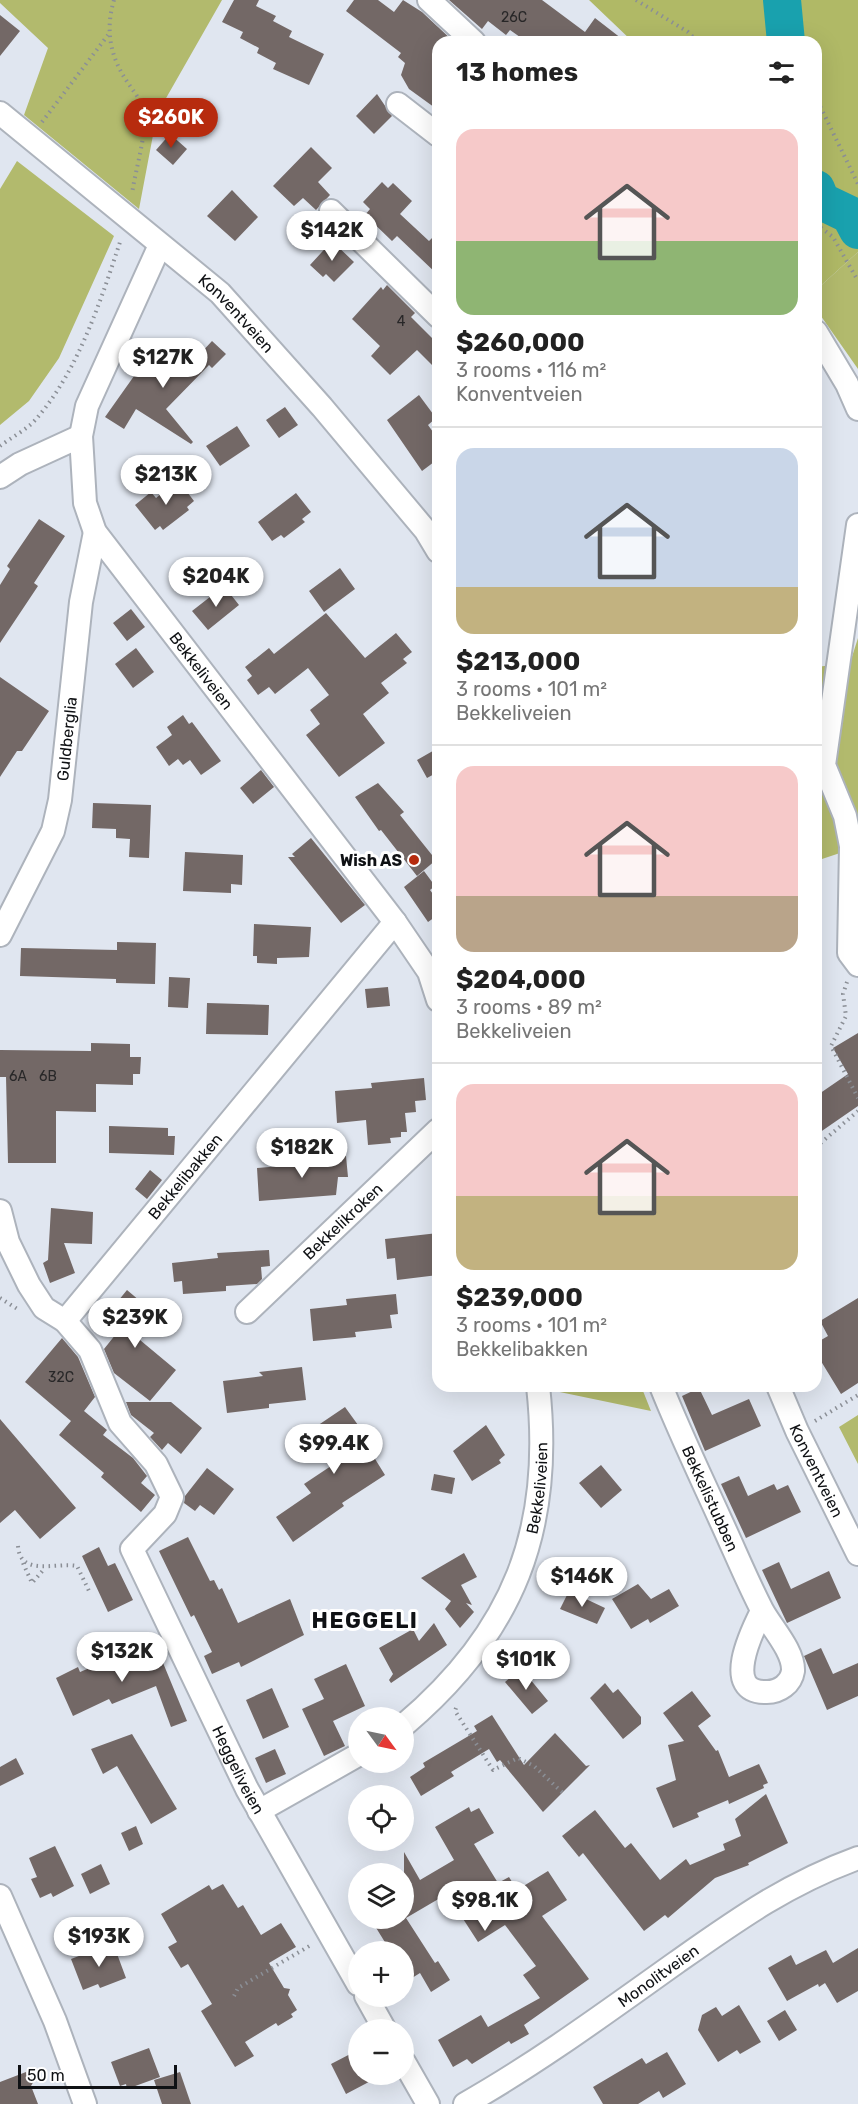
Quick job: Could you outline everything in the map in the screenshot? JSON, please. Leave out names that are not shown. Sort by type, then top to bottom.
[{"type":"street","points":[[429,0],[468,36]]},
{"type":"street","points":[[398,104],[432,130]]},
{"type":"street","name":"Konventveien","points":[[0,113],[220,293],[432,525]]},
{"type":"street","points":[[331,211],[432,310]]},
{"type":"street","name":"Bekkeliveien","points":[[160,245],[101,370],[87,406],[81,436],[85,502],[95,532],[395,922],[429,972],[432,981]]},
{"type":"street","points":[[822,342],[847,384],[858,409]]},
{"type":"street","points":[[0,477],[20,464],[81,436]]},
{"type":"street","points":[[858,525],[824,765],[845,816],[851,846],[849,953],[858,965]]},
{"type":"street","name":"Guldberglia","points":[[0,935],[53,831],[60,800],[81,602],[95,532]]},
{"type":"street","name":"Bekkelibakken","points":[[65,1321],[395,922]]},
{"type":"street","name":"Bekkelikroken","points":[[247,1312],[432,1136]]},
{"type":"street","points":[[0,1211],[8,1242],[29,1285],[44,1308],[65,1321]]},
{"type":"street","name":"Heggeliveien","points":[[65,1321],[90,1350],[120,1424],[156,1464],[172,1497],[165,1514],[132,1550],[259,1811],[348,1966]]},
{"type":"street","name":"Bekkeliveien","points":[[414,1716],[450,1682],[480,1646],[496,1621],[522,1567],[534,1525],[540,1479],[542,1414],[539,1392]]},
{"type":"street","name":"Bekkelistubben","points":[[664,1392],[762,1611]]},
{"type":"street","name":"Konventveien","points":[[781,1392],[797,1431],[858,1554]]},
{"type":"street","points":[[259,1811],[348,1761]]},
{"type":"street","name":"Monolitveien","points":[[465,2104],[570,2038],[763,1902],[807,1878],[858,1858]]},
{"type":"street","points":[[0,1896],[55,2021],[85,2104]]},
{"type":"street","points":[[414,2080],[428,2104]]},
{"type":"path","points":[[0,446],[36,421],[65,381],[108,278],[128,218],[144,114],[139,100],[119,71],[108,34],[114,0]]},
{"type":"path","points":[[636,0],[692,36]]},
{"type":"path","points":[[31,137],[108,34]]},
{"type":"path","points":[[822,110],[858,184]]},
{"type":"path","points":[[822,229],[833,237],[858,281]]},
{"type":"path","points":[[858,965],[848,980],[843,994],[846,1016],[844,1024],[831,1046],[858,1098]]},
{"type":"path","points":[[822,1142],[858,1110]]},
{"type":"path","points":[[813,1422],[858,1395]]},
{"type":"path","points":[[18,1546],[32,1583],[45,1568],[58,1564],[76,1566],[90,1593]]},
{"type":"path","points":[[23,1562],[45,1568]]},
{"type":"path","points":[[459,1704],[455,1711],[493,1770],[518,1758],[534,1766],[565,1795]]},
{"type":"path","points":[[234,1996],[238,1988],[330,1934]]},
{"type":"green space","points":[[0,0],[222,0],[157,114],[139,209],[24,115],[48,48],[0,3]]},
{"type":"green space","points":[[589,0],[858,0],[858,252],[822,285],[822,36],[627,36]]},
{"type":"green space","points":[[17,161],[114,236],[59,358],[29,401],[0,425],[0,189]]},
{"type":"green space","points":[[858,252],[858,369],[822,318],[822,285]]},
{"type":"green space","points":[[858,638],[858,847],[822,859],[822,666],[850,663]]},
{"type":"green space","points":[[560,1392],[643,1392],[651,1411]]},
{"type":"green space","points":[[858,1415],[858,1464],[839,1427]]},
{"type":"building","points":[[234,0],[259,0],[256,6],[276,16],[273,21],[292,31],[289,37],[324,54],[309,85],[273,69],[276,63],[257,53],[259,48],[240,38],[243,32],[222,22]]},
{"type":"building","points":[[354,0],[378,0],[394,12],[403,0],[422,12],[448,36],[432,36],[432,106],[409,89],[401,75],[405,63],[398,57],[401,53],[346,11]]},
{"type":"building","points":[[449,0],[542,0],[585,32],[595,18],[618,36],[518,36],[510,30],[506,35],[488,21],[482,29]]},
{"type":"building","points":[[0,15],[20,31],[0,56]]},
{"type":"building","points":[[377,94],[392,116],[374,134],[356,116]]},
{"type":"building","points":[[170,134],[187,149],[173,165],[156,150]]},
{"type":"building","points":[[311,147],[332,168],[318,182],[330,195],[316,210],[303,198],[294,206],[273,186]]},
{"type":"building","points":[[382,182],[388,188],[393,183],[412,201],[400,214],[429,241],[432,238],[432,269],[397,236],[392,241],[365,215],[370,209],[363,202]]},
{"type":"building","points":[[232,190],[258,217],[235,241],[207,216]]},
{"type":"building","points":[[332,241],[354,262],[334,282],[326,274],[323,277],[310,265]]},
{"type":"building","points":[[387,285],[415,313],[411,317],[432,338],[432,365],[417,350],[390,375],[371,356],[380,346],[352,319],[381,287],[383,290]]},
{"type":"building","points":[[212,341],[226,354],[212,368],[209,365],[166,409],[193,442],[191,444],[136,409],[124,429],[105,417],[139,369],[152,377],[173,352],[180,359],[193,347],[200,354]]},
{"type":"building","points":[[419,395],[432,413],[432,422],[428,425],[432,431],[432,464],[422,471],[387,420]]},
{"type":"building","points":[[285,407],[298,425],[279,438],[266,420]]},
{"type":"building","points":[[237,426],[250,446],[220,466],[206,446]]},
{"type":"building","points":[[178,480],[194,501],[187,507],[189,510],[163,530],[160,526],[155,530],[135,505],[151,492],[156,498]]},
{"type":"building","points":[[296,493],[311,512],[302,519],[305,522],[284,538],[281,535],[272,541],[258,522]]},
{"type":"building","points":[[39,519],[65,536],[34,583],[38,586],[0,643],[0,585],[10,569],[7,566]]},
{"type":"building","points":[[340,568],[355,589],[324,612],[309,591]]},
{"type":"building","points":[[224,586],[239,605],[208,630],[192,611]]},
{"type":"building","points":[[131,609],[145,627],[127,641],[113,623]]},
{"type":"building","points":[[326,613],[365,658],[396,633],[412,652],[403,659],[407,663],[381,683],[389,693],[363,714],[385,743],[339,777],[306,735],[320,724],[310,710],[329,695],[308,668],[275,694],[269,687],[258,695],[247,680],[252,676],[245,667],[269,648],[274,654]]},
{"type":"building","points":[[136,648],[154,672],[133,688],[115,664]]},
{"type":"building","points":[[0,677],[49,711],[22,751],[17,751],[0,777]]},
{"type":"building","points":[[183,715],[189,724],[192,722],[221,761],[201,775],[190,760],[183,765],[178,759],[169,766],[156,747],[172,735],[167,727]]},
{"type":"building","points":[[432,751],[432,775],[427,778],[417,760]]},
{"type":"building","points":[[261,770],[274,787],[253,804],[240,788]]},
{"type":"building","points":[[378,783],[404,812],[400,815],[432,855],[432,863],[417,876],[381,830],[379,831],[355,797]]},
{"type":"building","points":[[93,803],[151,805],[149,858],[129,857],[130,839],[116,838],[116,829],[92,828]]},
{"type":"building","points":[[311,838],[365,905],[341,923],[288,857],[295,857],[292,854]]},
{"type":"building","points":[[185,852],[243,855],[242,885],[231,884],[231,893],[183,891]]},
{"type":"building","points":[[424,871],[432,882],[430,890],[432,893],[432,919],[428,922],[404,887]]},
{"type":"building","points":[[254,924],[311,927],[309,957],[277,958],[277,964],[257,963],[257,956],[253,956]]},
{"type":"building","points":[[117,942],[156,943],[155,984],[116,983],[116,979],[20,976],[21,948],[117,950]]},
{"type":"building","points":[[169,977],[190,978],[188,1008],[168,1007]]},
{"type":"building","points":[[388,987],[390,1006],[367,1008],[365,989]]},
{"type":"building","points":[[207,1003],[269,1005],[268,1035],[206,1034]]},
{"type":"building","points":[[858,1033],[858,1106],[822,1131],[822,1092],[848,1074],[833,1048]]},
{"type":"building","points":[[91,1043],[130,1044],[130,1057],[141,1057],[140,1074],[133,1074],[133,1085],[96,1084],[96,1112],[56,1111],[56,1163],[8,1163],[6,1077],[0,1077],[0,1050],[91,1051]]},
{"type":"building","points":[[424,1078],[426,1100],[415,1101],[416,1112],[405,1113],[407,1132],[401,1132],[401,1137],[390,1138],[391,1143],[368,1145],[366,1120],[337,1123],[335,1091],[372,1088],[371,1083]]},
{"type":"building","points":[[109,1126],[168,1128],[168,1136],[175,1136],[174,1155],[109,1153]]},
{"type":"building","points":[[346,1156],[348,1177],[338,1177],[336,1195],[259,1201],[257,1168],[294,1165],[293,1160]]},
{"type":"building","points":[[150,1170],[162,1180],[147,1199],[135,1189]]},
{"type":"building","points":[[51,1208],[93,1212],[92,1244],[64,1243],[75,1273],[50,1283],[43,1263],[48,1260]]},
{"type":"building","points":[[432,1234],[432,1276],[397,1280],[395,1258],[387,1259],[385,1239]]},
{"type":"building","points":[[269,1250],[270,1266],[261,1267],[262,1279],[257,1284],[226,1286],[226,1291],[183,1294],[182,1281],[174,1282],[172,1263],[218,1258],[217,1253]]},
{"type":"building","points":[[127,1290],[153,1312],[134,1335],[176,1370],[150,1401],[114,1373],[104,1349],[116,1334],[109,1328],[113,1324],[105,1317]]},
{"type":"building","points":[[396,1294],[398,1314],[390,1315],[392,1328],[355,1332],[356,1337],[313,1341],[310,1309],[347,1305],[346,1299]]},
{"type":"building","points":[[858,1298],[858,1383],[841,1394],[822,1363],[822,1340],[828,1336],[822,1320]]},
{"type":"building","points":[[62,1338],[78,1357],[95,1397],[84,1411],[107,1430],[103,1435],[133,1458],[147,1476],[141,1483],[155,1495],[141,1512],[101,1477],[104,1473],[59,1435],[71,1421],[25,1382]]},
{"type":"building","points":[[302,1367],[306,1400],[269,1404],[269,1408],[227,1413],[223,1381],[263,1376],[259,1372]]},
{"type":"building","points":[[690,1392],[701,1392],[712,1415],[749,1399],[761,1426],[705,1451],[682,1396]]},
{"type":"building","points":[[126,1402],[171,1402],[202,1428],[181,1454],[168,1443],[162,1450],[150,1437],[154,1433],[131,1415]]},
{"type":"building","points":[[345,1407],[371,1443],[367,1446],[385,1475],[342,1503],[344,1506],[293,1542],[276,1517],[311,1493],[304,1484],[334,1464],[311,1430]]},
{"type":"building","points":[[0,1419],[76,1508],[40,1539],[15,1510],[0,1523]]},
{"type":"building","points":[[486,1425],[505,1455],[499,1460],[501,1463],[472,1481],[453,1451]]},
{"type":"building","points":[[601,1465],[622,1490],[601,1508],[579,1483]]},
{"type":"building","points":[[207,1468],[234,1489],[214,1515],[200,1505],[195,1511],[184,1503],[185,1496]]},
{"type":"building","points":[[434,1474],[455,1478],[452,1494],[431,1490]]},
{"type":"building","points":[[739,1476],[748,1496],[774,1484],[777,1490],[788,1485],[801,1512],[746,1538],[721,1484]]},
{"type":"building","points":[[188,1537],[210,1581],[214,1580],[219,1590],[222,1588],[238,1623],[290,1599],[304,1635],[241,1667],[239,1662],[212,1674],[204,1656],[212,1652],[194,1615],[191,1617],[159,1551]]},
{"type":"building","points":[[99,1547],[108,1566],[115,1563],[133,1600],[108,1612],[82,1556]]},
{"type":"building","points":[[464,1553],[477,1577],[461,1585],[472,1605],[466,1603],[474,1612],[460,1628],[445,1609],[451,1601],[421,1578]]},
{"type":"building","points":[[779,1562],[791,1589],[829,1571],[841,1598],[787,1623],[762,1570]]},
{"type":"building","points":[[638,1584],[651,1599],[669,1589],[679,1606],[650,1623],[648,1619],[631,1629],[612,1599]]},
{"type":"building","points":[[569,1591],[605,1608],[597,1624],[560,1609]]},
{"type":"building","points":[[434,1623],[447,1645],[391,1683],[389,1680],[393,1674],[379,1648],[413,1629],[419,1641]]},
{"type":"building","points":[[154,1641],[187,1721],[171,1727],[156,1686],[112,1704],[109,1699],[73,1716],[56,1678],[78,1667],[80,1672]]},
{"type":"building","points":[[821,1648],[833,1674],[858,1663],[858,1696],[827,1710],[804,1656]]},
{"type":"building","points":[[346,1664],[365,1706],[348,1707],[348,1714],[333,1721],[345,1746],[324,1756],[302,1709],[324,1699],[314,1679]]},
{"type":"building","points":[[521,1668],[548,1701],[532,1714],[505,1682]]},
{"type":"building","points":[[605,1683],[613,1693],[618,1689],[641,1717],[641,1724],[623,1739],[590,1698]]},
{"type":"building","points":[[272,1688],[289,1727],[263,1739],[246,1700]]},
{"type":"building","points":[[692,1691],[711,1716],[698,1726],[716,1751],[718,1750],[729,1777],[759,1764],[768,1783],[763,1785],[764,1788],[729,1804],[728,1800],[697,1813],[699,1817],[673,1828],[656,1788],[676,1780],[668,1745],[684,1741],[663,1713]]},
{"type":"building","points":[[492,1715],[524,1765],[555,1733],[586,1766],[590,1765],[543,1812],[500,1760],[497,1762],[489,1749],[451,1772],[454,1776],[421,1796],[410,1777],[425,1767],[423,1763],[477,1731],[474,1726]]},
{"type":"building","points":[[132,1734],[177,1809],[151,1824],[117,1766],[103,1774],[91,1749]]},
{"type":"building","points":[[275,1749],[286,1774],[266,1783],[255,1758]]},
{"type":"building","points":[[16,1758],[24,1774],[0,1786],[0,1767]]},
{"type":"building","points":[[766,1794],[788,1843],[748,1863],[749,1865],[715,1878],[668,1918],[665,1915],[644,1931],[583,1853],[579,1857],[562,1836],[595,1810],[625,1848],[631,1843],[660,1880],[686,1859],[690,1865],[725,1850],[723,1844],[741,1836],[735,1819]]},
{"type":"building","points":[[469,1807],[471,1812],[479,1808],[494,1833],[474,1844],[498,1883],[509,1877],[517,1890],[548,1871],[567,1900],[542,1916],[589,1979],[524,2025],[529,2034],[511,2044],[509,2041],[472,2064],[467,2059],[453,2067],[438,2040],[481,2015],[488,2027],[540,1998],[523,1975],[536,1966],[505,1925],[478,1942],[447,1894],[414,1913],[414,1870],[420,1880],[454,1860],[435,1827]]},
{"type":"building","points":[[136,1826],[143,1844],[129,1851],[121,1833]]},
{"type":"building","points":[[55,1846],[74,1886],[53,1897],[51,1893],[40,1898],[31,1879],[37,1877],[29,1858]]},
{"type":"building","points":[[404,1852],[410,1863],[404,1863]]},
{"type":"building","points":[[101,1864],[110,1884],[90,1894],[81,1874]]},
{"type":"building","points":[[223,1884],[238,1908],[243,1905],[261,1935],[281,1923],[296,1947],[269,1963],[284,1988],[290,1989],[288,1995],[297,2010],[291,2014],[293,2017],[278,2026],[276,2023],[245,2042],[254,2056],[235,2067],[201,2011],[212,2004],[188,1964],[181,1968],[168,1947],[177,1942],[161,1914],[209,1885],[212,1890]]},
{"type":"building","points":[[377,1929],[413,1929],[435,1963],[438,1961],[450,1980],[431,1992],[420,1973],[414,1977],[414,1941],[384,1941]]},
{"type":"building","points":[[113,1943],[126,1978],[100,1988],[98,1984],[83,1990],[71,1959]]},
{"type":"building","points":[[858,1948],[858,1991],[837,2003],[825,1983],[819,1987],[818,1984],[787,2001],[768,1968],[791,1955],[796,1965],[826,1950],[833,1963]]},
{"type":"building","points":[[739,2005],[761,2042],[740,2054],[737,2050],[718,2062],[698,2030],[702,2015],[716,2007],[722,2016]]},
{"type":"building","points":[[785,2010],[797,2030],[779,2041],[767,2021]]},
{"type":"building","points":[[149,2048],[160,2077],[127,2089],[126,2084],[120,2086],[111,2062]]},
{"type":"building","points":[[667,2052],[686,2084],[663,2098],[659,2091],[638,2104],[603,2104],[593,2087],[642,2058],[646,2064]]},
{"type":"building","points":[[348,2055],[348,2085],[363,2085],[346,2094],[331,2064]]},
{"type":"building","points":[[26,2072],[27,2076],[35,2079],[31,2086],[38,2104],[0,2104],[0,2082]]},
{"type":"building","points":[[180,2072],[191,2104],[162,2104],[154,2080]]},
{"type":"waterway","points":[[782,0],[785,36]]},
{"type":"waterway","points":[[822,201],[850,215],[858,230]]},
{"type":"place","name":"Wish AS","points":[[414,860]]},
{"type":"district","name":"HEGGELI","points":[[365,1620]]}]
